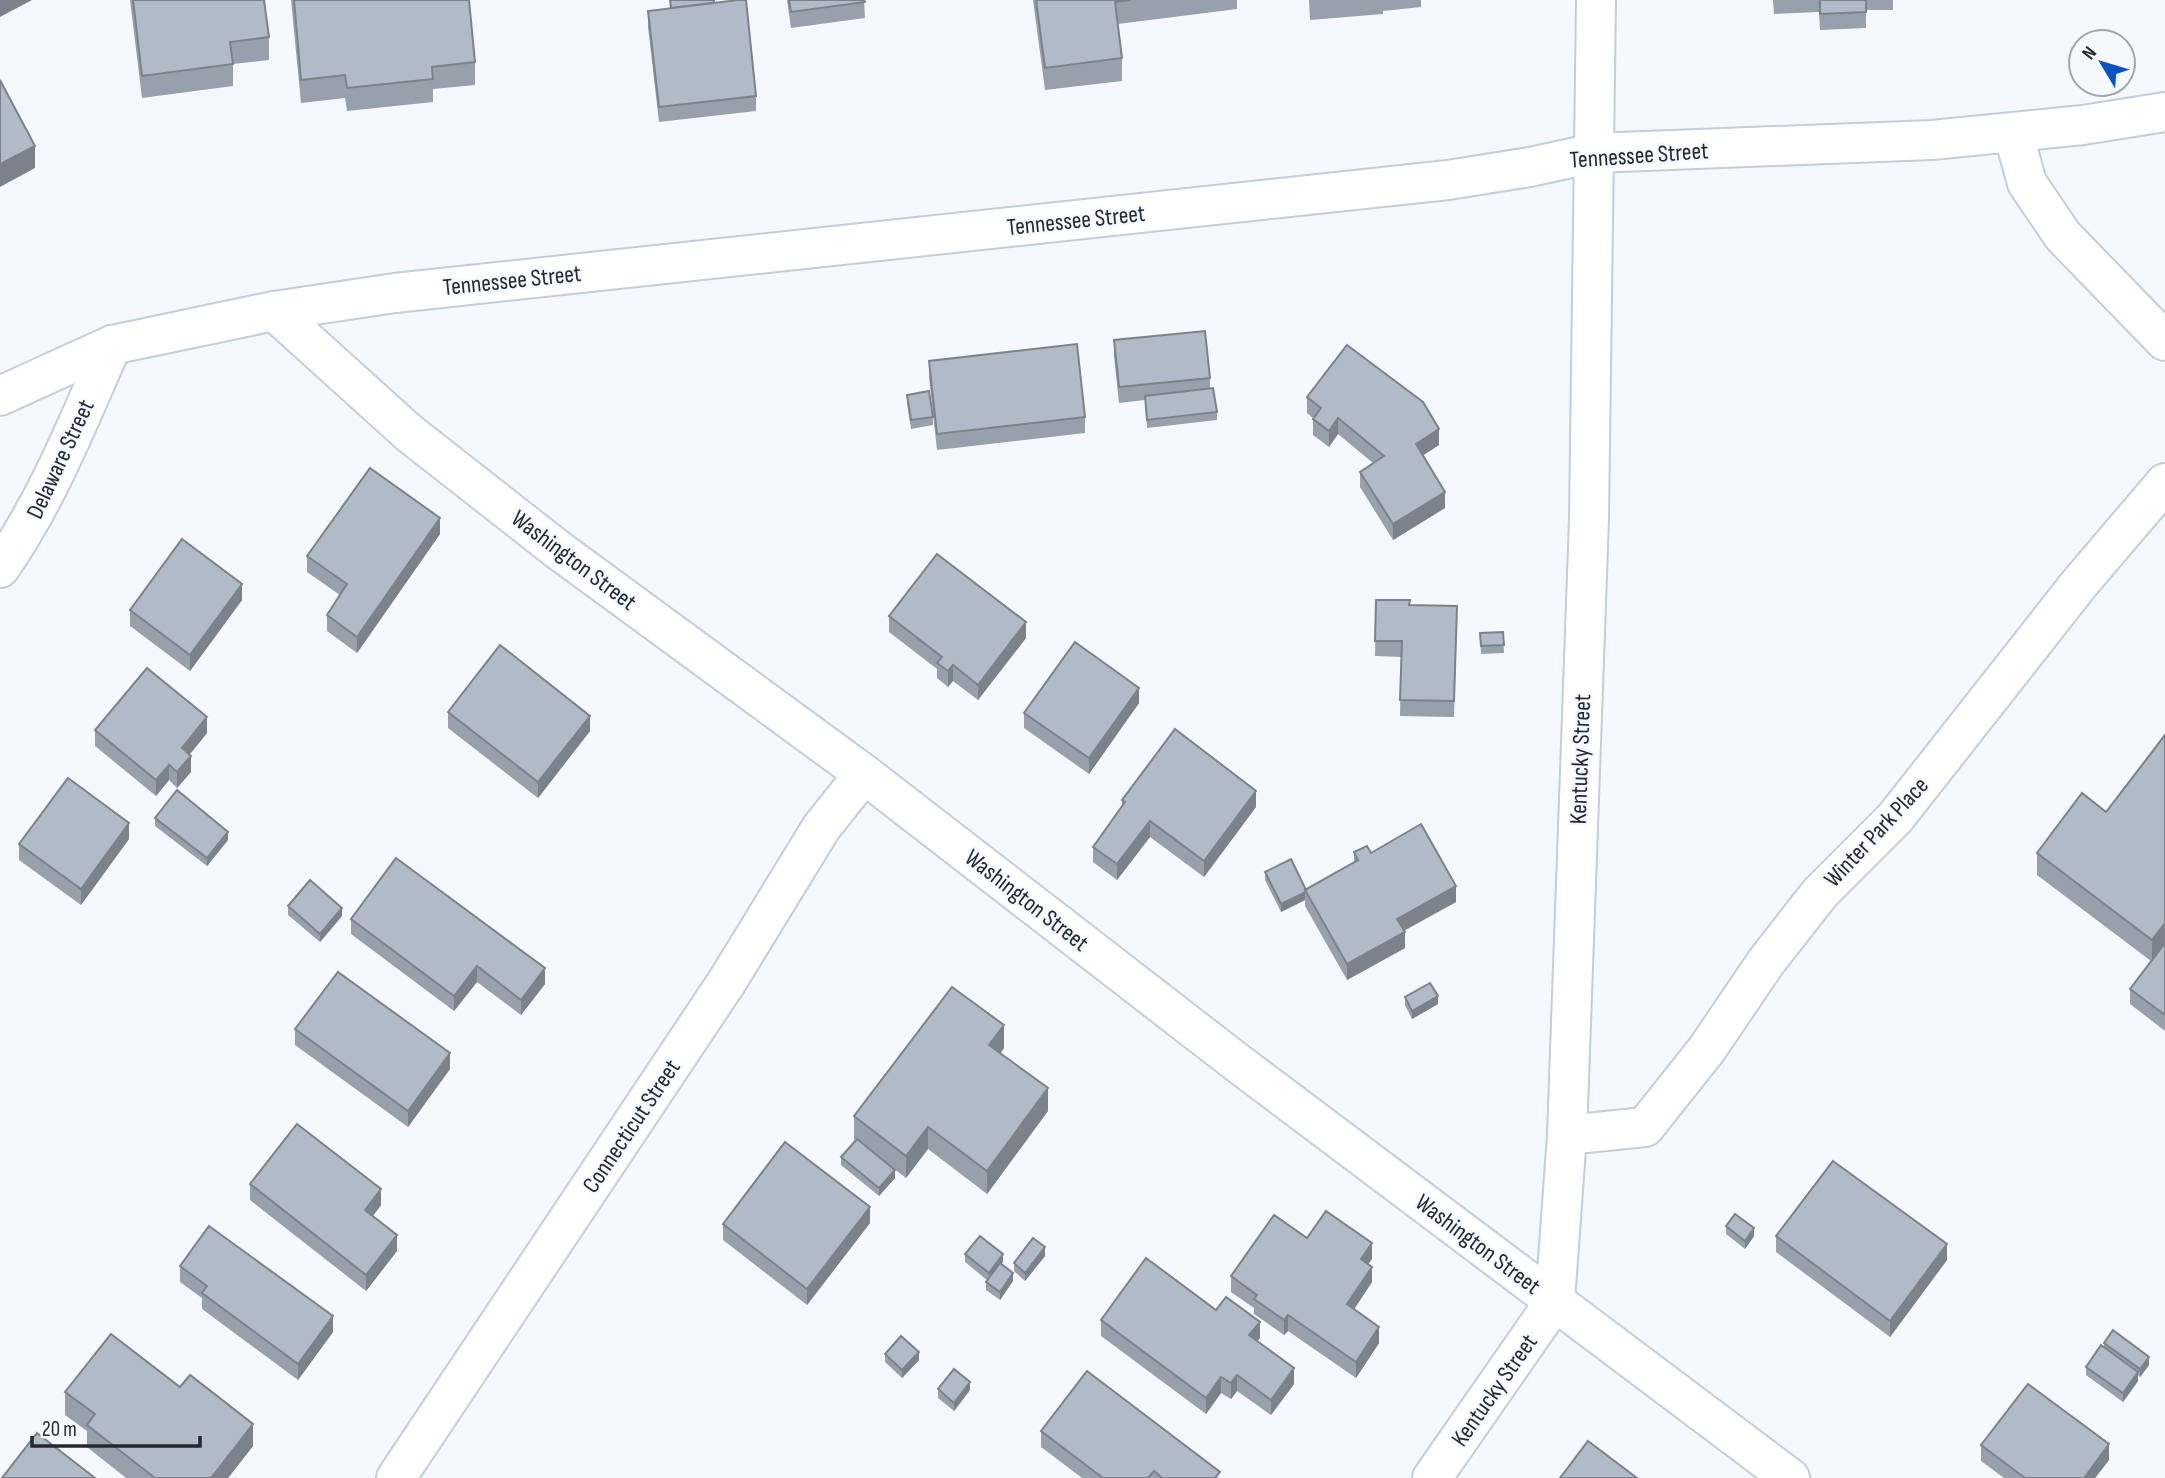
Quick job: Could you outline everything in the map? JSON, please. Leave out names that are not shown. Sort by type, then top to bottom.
[{"type":"street","name":"Kentucky Street","points":[[1432,1478],[1556,1301],[1567,1135],[1588,532],[1597,0]]},
{"type":"street","name":"Tennessee Street","points":[[0,396],[112,345],[274,311],[395,293],[1448,180],[1530,167],[1594,153],[1931,140],[2083,125],[2165,113]]},
{"type":"street","points":[[2013,132],[2027,183],[2063,236],[2165,341]]},
{"type":"street","name":"Washington Street","points":[[274,311],[419,441],[557,549],[864,774],[1239,1065],[1790,1478]]},
{"type":"street","name":"Delaware Street","points":[[0,568],[26,531],[57,472],[112,345]]},
{"type":"street","name":"Winter Park Place","points":[[1567,1135],[1645,1128],[1707,1049],[1766,962],[1820,894],[1895,818],[2079,584],[2165,483]]},
{"type":"street","name":"Connecticut Street","points":[[396,1478],[728,980],[821,828],[864,774]]},
{"type":"building","points":[[133,0],[264,0],[269,37],[230,42],[233,64],[142,76]]},
{"type":"building","points":[[294,0],[469,0],[475,62],[432,67],[433,79],[347,88],[345,75],[301,80]]},
{"type":"building","points":[[670,0],[714,0],[714,3],[671,8]]},
{"type":"building","points":[[746,0],[756,96],[659,107],[648,11]]},
{"type":"building","points":[[789,0],[864,0],[865,2],[791,12]]},
{"type":"building","points":[[1036,0],[1130,0],[1115,2],[1122,58],[1045,68]]},
{"type":"building","points":[[1820,0],[1866,0],[1866,12],[1820,14]]},
{"type":"building","points":[[0,80],[35,146],[0,164]]},
{"type":"building","points":[[1205,331],[1210,378],[1119,387],[1114,340]]},
{"type":"building","points":[[1077,344],[1085,417],[937,434],[929,361]]},
{"type":"building","points":[[1347,345],[1423,402],[1439,429],[1416,444],[1445,492],[1393,524],[1360,472],[1384,456],[1338,418],[1329,431],[1313,419],[1321,408],[1307,397]]},
{"type":"building","points":[[1213,388],[1217,412],[1147,420],[1145,396]]},
{"type":"building","points":[[929,391],[933,417],[911,420],[907,395]]},
{"type":"building","points":[[370,468],[440,518],[357,637],[327,615],[347,584],[307,556]]},
{"type":"building","points":[[182,539],[242,584],[190,655],[130,610]]},
{"type":"building","points":[[937,554],[1026,622],[978,685],[953,665],[948,671],[937,663],[942,657],[889,616]]},
{"type":"building","points":[[1376,600],[1410,600],[1409,605],[1457,606],[1454,701],[1400,700],[1402,641],[1375,641]]},
{"type":"building","points":[[1503,632],[1504,645],[1481,646],[1480,633]]},
{"type":"building","points":[[1075,642],[1139,688],[1089,758],[1024,713]]},
{"type":"building","points":[[500,645],[590,716],[538,782],[448,712]]},
{"type":"building","points":[[147,668],[207,717],[182,748],[191,756],[177,772],[169,765],[156,780],[95,730]]},
{"type":"building","points":[[1175,729],[1256,791],[1204,861],[1150,821],[1117,864],[1093,847],[1125,802],[1122,800]]},
{"type":"building","points":[[2165,735],[2165,923],[2152,940],[2037,853],[2082,793],[2106,812]]},
{"type":"building","points":[[68,778],[129,823],[81,889],[19,844]]},
{"type":"building","points":[[177,790],[228,832],[207,858],[155,818]]},
{"type":"building","points":[[1421,824],[1456,886],[1397,919],[1405,932],[1347,964],[1305,890],[1358,860],[1354,852],[1367,846],[1371,853]]},
{"type":"building","points":[[396,858],[545,968],[521,1000],[477,966],[454,996],[351,919]]},
{"type":"building","points":[[1291,859],[1306,892],[1281,904],[1265,872]]},
{"type":"building","points":[[310,880],[342,908],[320,934],[288,906]]},
{"type":"building","points":[[2165,943],[2165,1015],[2130,989]]},
{"type":"building","points":[[338,972],[450,1053],[408,1111],[295,1029]]},
{"type":"building","points":[[1430,983],[1438,996],[1412,1011],[1405,997]]},
{"type":"building","points":[[952,987],[1004,1025],[989,1045],[1048,1088],[987,1171],[928,1127],[906,1156],[854,1116]]},
{"type":"building","points":[[297,1124],[381,1189],[365,1210],[397,1235],[366,1275],[250,1184]]},
{"type":"building","points":[[857,1139],[895,1170],[879,1188],[841,1157]]},
{"type":"building","points":[[785,1142],[870,1207],[807,1289],[723,1224]]},
{"type":"building","points":[[1833,1161],[1947,1244],[1890,1321],[1776,1236]]},
{"type":"building","points":[[1326,1211],[1372,1243],[1361,1259],[1372,1267],[1347,1304],[1379,1327],[1356,1362],[1288,1315],[1284,1320],[1254,1299],[1257,1295],[1231,1276],[1274,1215],[1307,1238]]},
{"type":"building","points":[[1735,1214],[1754,1228],[1745,1241],[1726,1226]]},
{"type":"building","points":[[209,1226],[333,1316],[298,1364],[202,1293],[207,1286],[180,1266]]},
{"type":"building","points":[[980,1236],[1003,1254],[989,1273],[965,1254]]},
{"type":"building","points":[[1033,1238],[1045,1247],[1025,1273],[1014,1263]]},
{"type":"building","points":[[1146,1258],[1216,1310],[1226,1297],[1260,1322],[1249,1335],[1294,1368],[1271,1400],[1237,1375],[1231,1383],[1221,1377],[1206,1398],[1101,1320]]},
{"type":"building","points":[[1000,1263],[1013,1273],[1000,1292],[986,1282]]},
{"type":"building","points":[[2113,1330],[2149,1357],[2140,1369],[2104,1343]]},
{"type":"building","points":[[111,1334],[180,1387],[190,1375],[253,1424],[211,1478],[155,1478],[87,1425],[95,1414],[65,1392]]},
{"type":"building","points":[[901,1336],[919,1352],[902,1370],[885,1354]]},
{"type":"building","points":[[2101,1345],[2138,1372],[2123,1393],[2086,1367]]},
{"type":"building","points":[[954,1369],[970,1382],[954,1403],[938,1389]]},
{"type":"building","points":[[1087,1371],[1220,1472],[1215,1478],[1162,1478],[1154,1471],[1148,1478],[1103,1478],[1041,1431]]},
{"type":"building","points":[[2028,1384],[2109,1444],[2084,1478],[2025,1478],[1981,1445]]},
{"type":"building","points":[[37,1433],[95,1478],[2,1478]]},
{"type":"building","points":[[1588,1441],[1637,1478],[1560,1478]]}]
